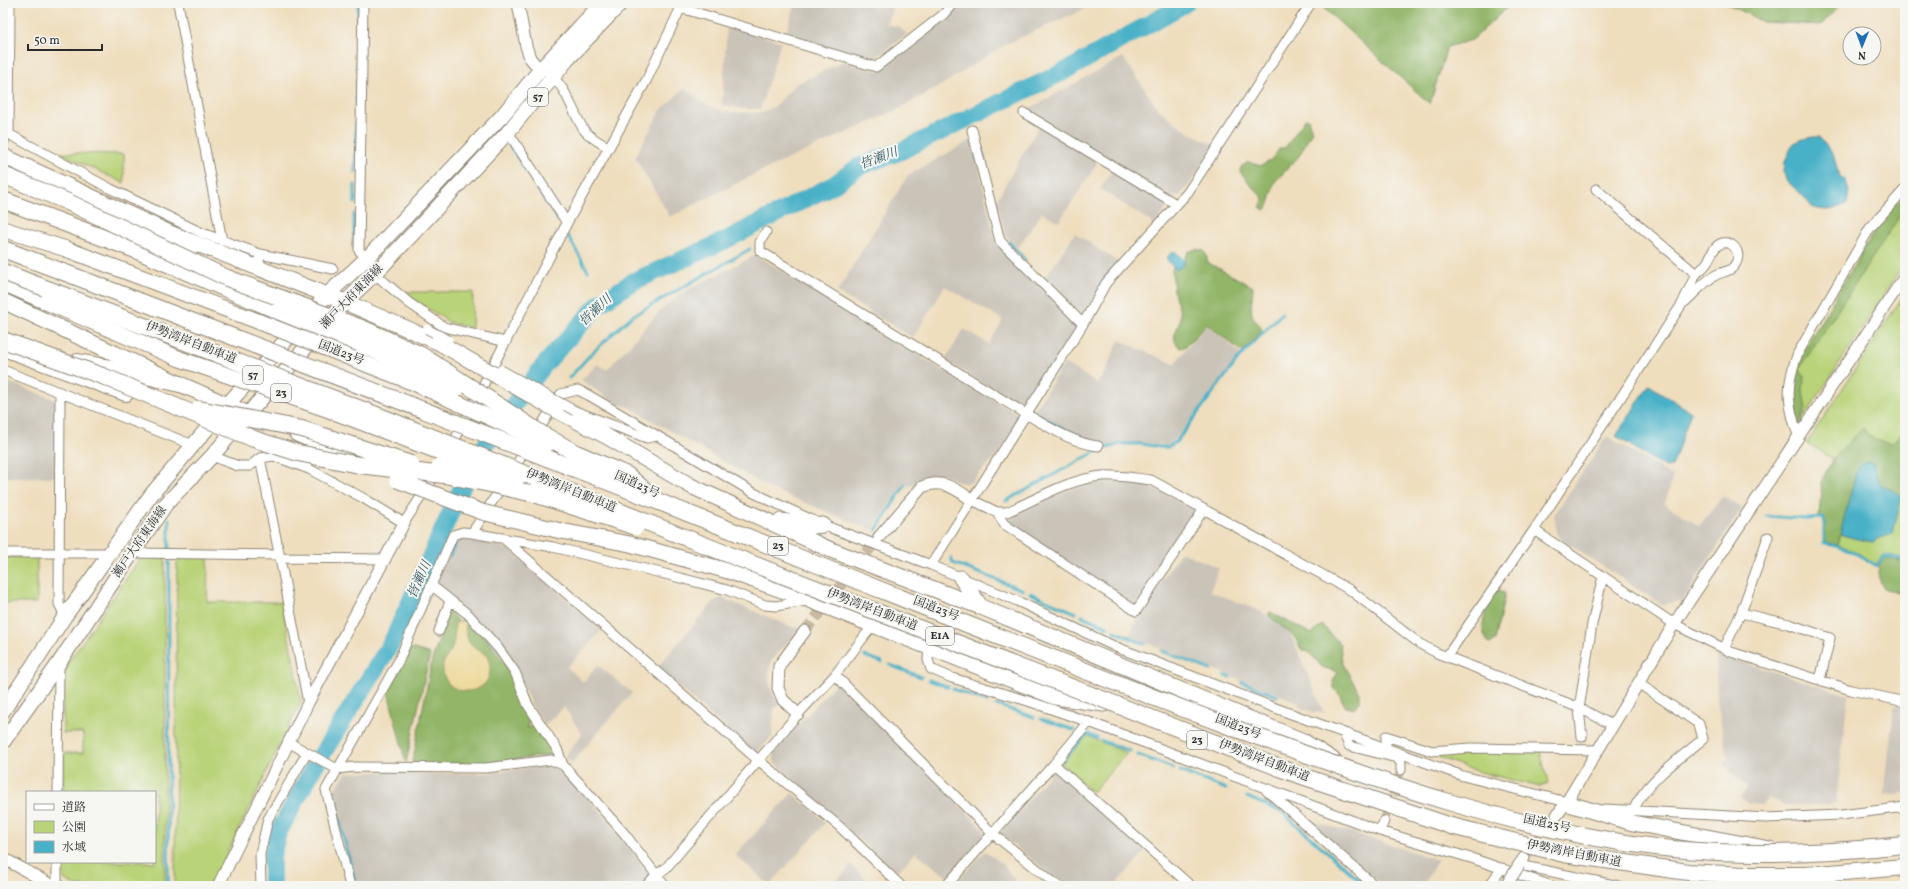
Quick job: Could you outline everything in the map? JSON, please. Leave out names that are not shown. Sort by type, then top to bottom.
[{"type":"highway","name":"23","points":[[3,156],[198,245],[327,295],[438,342],[556,410],[606,436],[691,486],[749,513],[839,553],[981,607],[1303,741],[1340,765]]},
{"type":"highway","points":[[3,174],[68,202],[227,278],[364,329],[421,355],[542,434],[574,452],[627,475],[656,500]]},
{"type":"highway","points":[[3,198],[55,211],[137,238],[198,245]]},
{"type":"highway","points":[[3,198],[133,249],[278,311],[358,343],[459,388],[512,428]]},
{"type":"highway","name":"国道23号","points":[[3,229],[66,249],[356,359],[414,383],[735,529],[1050,654],[1340,765],[1474,806],[1536,822],[1591,833],[1689,847],[1772,849],[1905,844]]},
{"type":"highway","name":"伊勢湾岸自動車道","points":[[3,249],[656,500],[1135,690],[1363,776],[1440,799],[1565,831],[1675,849],[1740,852],[1805,852],[1905,844]]},
{"type":"highway","name":"伊勢湾岸自動車道","points":[[3,272],[355,407],[722,552],[1293,772],[1375,801],[1458,827],[1564,854],[1688,872],[1805,876],[1905,868]]},
{"type":"highway","name":"23","points":[[3,284],[180,359],[329,410],[516,481],[642,525],[1299,780],[1375,806],[1467,834],[1550,854],[1682,874],[1752,878],[1809,879],[1905,868]]},
{"type":"highway","name":"23","points":[[3,301],[180,384],[352,458],[397,480],[482,512],[561,532],[630,544],[728,571],[810,600],[1055,697],[1104,704]]},
{"type":"highway","points":[[3,340],[105,377],[254,439],[298,453],[359,465],[444,475],[534,494],[601,517],[722,552]]},
{"type":"highway","points":[[3,345],[180,384]]},
{"type":"highway","points":[[3,348],[138,397],[302,429],[412,464],[482,468]]},
{"type":"highway","points":[[749,513],[795,524],[814,526],[823,525]]},
{"type":"highway","points":[[961,578],[981,607]]},
{"type":"highway","points":[[1566,803],[1633,823],[1772,849]]},
{"type":"main road","name":"瀬戸大府東海線","points":[[3,711],[65,616],[151,495],[193,445],[227,405],[327,295],[366,259],[501,117],[540,70],[602,3]]},
{"type":"main road","name":"瀬戸大府東海線","points":[[3,742],[59,663],[166,504],[212,456],[344,302],[375,274],[508,132],[554,77],[621,3]]},
{"type":"street","points":[[9,3],[6,132],[111,189],[222,241],[260,254],[333,269]]},
{"type":"street","points":[[178,3],[222,241]]},
{"type":"street","points":[[363,3],[359,250],[366,259]]},
{"type":"street","points":[[518,3],[526,46],[530,58],[540,70],[554,77],[584,131],[609,148]]},
{"type":"street","points":[[218,886],[308,703],[404,523],[440,467],[567,223],[647,79],[682,5],[876,67],[944,14],[953,3]]},
{"type":"street","points":[[931,565],[1082,324],[1106,283],[1188,192],[1311,3]]},
{"type":"street","points":[[1024,113],[1176,204]]},
{"type":"street","points":[[972,130],[1000,241],[1082,324]]},
{"type":"street","points":[[508,132],[567,223]]},
{"type":"street","points":[[1596,189],[1696,274]]},
{"type":"street","points":[[1799,438],[1791,414],[1789,397],[1792,370],[1798,354],[1870,228],[1905,189]]},
{"type":"street","points":[[766,232],[760,242],[760,251],[1026,414],[1052,429],[1090,445],[1098,446]]},
{"type":"street","points":[[1447,656],[1534,530],[1682,304],[1696,274],[1707,264],[1715,247],[1721,243],[1729,243],[1736,248],[1739,255],[1733,268],[1716,275],[1682,304]]},
{"type":"street","points":[[260,254],[259,262],[264,270]]},
{"type":"street","points":[[375,274],[409,303],[444,327],[506,342]]},
{"type":"street","points":[[1557,815],[1566,803],[1674,624],[1799,438],[1905,276]]},
{"type":"street","points":[[409,303],[409,309],[426,322],[427,329],[575,411],[647,438],[656,436]]},
{"type":"street","points":[[3,370],[193,445]]},
{"type":"street","points":[[472,532],[561,394],[578,390],[754,493],[823,525],[931,565],[1017,601],[1116,647],[1344,734],[1463,776],[1566,803],[1613,810],[1766,818],[1841,815],[1905,807]]},
{"type":"street","points":[[60,392],[59,604],[65,616]]},
{"type":"street","points":[[212,456],[238,466],[250,466],[260,458],[274,456],[309,469],[363,498],[404,523]]},
{"type":"street","points":[[260,458],[308,703]]},
{"type":"street","points":[[879,537],[922,487],[930,483],[945,484],[972,500],[997,512],[1007,512],[1071,483],[1100,476],[1121,476],[1151,480],[1350,590],[1420,644],[1436,653],[1580,708],[1612,725]]},
{"type":"street","points":[[997,512],[1004,524],[1136,611],[1204,509]]},
{"type":"street","points":[[1534,530],[1674,624],[1724,649],[1851,690],[1905,702]]},
{"type":"street","points":[[350,886],[326,790],[398,662],[453,536],[463,532],[472,532],[553,547],[727,590],[764,605],[776,606],[810,600]]},
{"type":"street","points":[[1724,649],[1741,613],[1768,537]]},
{"type":"street","points":[[502,538],[758,760],[838,826],[901,886]]},
{"type":"street","points":[[3,553],[111,553]]},
{"type":"street","points":[[132,553],[386,559]]},
{"type":"street","points":[[1582,737],[1580,708],[1592,624],[1603,576]]},
{"type":"street","points":[[431,585],[469,615],[498,648],[515,672],[528,705],[557,749],[563,765],[624,833],[665,886]]},
{"type":"street","points":[[439,631],[450,601]]},
{"type":"street","points":[[1741,613],[1789,624],[1830,638],[1820,680]]},
{"type":"street","points":[[646,886],[656,875],[666,868],[798,714],[836,675],[873,625]]},
{"type":"street","points":[[798,714],[783,700],[778,688],[779,666],[805,631]]},
{"type":"street","points":[[929,647],[928,660],[931,669],[952,678],[1028,701],[1089,722],[1380,831],[1502,868],[1552,886]]},
{"type":"street","points":[[58,791],[59,663]]},
{"type":"street","points":[[836,675],[992,833],[1058,886]]},
{"type":"street","points":[[1633,811],[1637,802],[1664,771],[1703,739],[1699,724],[1638,683]]},
{"type":"street","points":[[946,886],[1054,764],[1089,722]]},
{"type":"street","points":[[1344,734],[1349,746],[1397,758],[1401,763],[1401,770]]},
{"type":"street","points":[[1386,748],[1386,736],[1432,751],[1470,748],[1598,750]]},
{"type":"street","points":[[288,742],[337,769],[354,767],[486,768],[550,760],[563,765]]},
{"type":"street","points":[[261,886],[260,854],[268,819],[307,753]]},
{"type":"street","points":[[1054,764],[1191,886]]},
{"type":"street","points":[[1262,786],[1375,886]]},
{"type":"street","points":[[1380,831],[1384,821]]},
{"type":"street","points":[[3,858],[53,886]]},
{"type":"street","points":[[1506,886],[1522,862],[1619,886]]},
{"type":"street","points":[[57,863],[57,886]]},
{"type":"street","points":[[1489,886],[1502,868]]},
{"type":"shaded area","points":[[795,3],[895,3],[886,24],[899,27],[907,34],[871,61],[786,34]]},
{"type":"shaded area","points":[[959,3],[1098,3],[1008,43],[940,86],[897,110],[759,172],[670,217],[635,157],[661,110],[685,88],[705,104],[725,112],[761,113],[775,106],[796,84],[844,61],[877,71],[948,18],[957,9]]},
{"type":"shaded area","points":[[727,25],[781,42],[760,109],[744,109],[722,105]]},
{"type":"shaded area","points":[[1123,57],[1158,109],[1188,132],[1214,145],[1189,185],[1180,195],[1171,198],[1027,110]]},
{"type":"shaded area","points":[[1039,126],[1098,162],[1059,222],[1042,212],[1018,248],[1005,235],[996,201]]},
{"type":"shaded area","points":[[973,139],[994,237],[997,244],[1077,323],[1078,328],[1028,407],[1022,408],[945,360],[964,329],[989,344],[1003,320],[945,286],[913,338],[837,292],[908,175]]},
{"type":"shaded area","points":[[1113,170],[1164,202],[1166,209],[1153,226],[1150,221],[1100,189]]},
{"type":"shaded area","points":[[1075,233],[1119,263],[1085,314],[1081,315],[1045,278]]},
{"type":"shaded area","points":[[756,255],[944,371],[950,372],[1019,415],[1021,418],[999,453],[970,483],[961,483],[945,475],[932,475],[919,480],[910,486],[904,484],[872,530],[771,489],[627,406],[616,404],[581,380],[598,364],[607,370],[661,310],[680,294]]},
{"type":"shaded area","points":[[1207,325],[1241,354],[1174,441],[1168,445],[1120,443],[1103,448],[1055,424],[1035,410],[1064,363],[1097,383],[1105,372],[1119,340],[1174,364]]},
{"type":"shaded area","points":[[3,380],[56,400],[57,477],[3,477]]},
{"type":"shaded area","points":[[1607,436],[1673,476],[1665,504],[1699,526],[1723,496],[1742,508],[1683,600],[1662,605],[1558,537],[1554,515]]},
{"type":"shaded area","points":[[1126,481],[1148,485],[1196,510],[1196,516],[1136,605],[1131,605],[1011,525],[1008,518],[1067,490],[1103,482]]},
{"type":"shaded area","points":[[455,538],[496,544],[510,550],[602,630],[567,667],[583,682],[598,665],[632,693],[572,763],[565,756],[582,734],[564,707],[545,725],[530,703],[518,673],[438,588],[436,583]]},
{"type":"shaded area","points":[[1181,552],[1219,568],[1210,591],[1262,612],[1290,633],[1324,713],[1312,712],[1301,707],[1298,702],[1129,636],[1139,615]]},
{"type":"shaded area","points":[[722,598],[792,627],[801,628],[772,660],[769,669],[769,680],[772,692],[780,706],[774,708],[772,737],[755,754],[657,668],[715,600]]},
{"type":"shaded area","points":[[1716,654],[1848,695],[1836,803],[1828,805],[1785,805],[1768,798],[1762,805],[1749,804],[1741,797],[1747,787],[1723,764],[1729,757],[1723,737],[1717,700]]},
{"type":"shaded area","points":[[835,684],[841,685],[985,831],[984,835],[948,878],[916,852],[896,873],[774,762],[774,752]]},
{"type":"shaded area","points":[[1894,706],[1905,708],[1905,793],[1884,795]]},
{"type":"shaded area","points":[[549,765],[565,774],[608,820],[648,872],[648,879],[639,886],[356,886],[333,791],[346,773],[406,771],[419,774],[487,773]]},
{"type":"shaded area","points":[[1054,770],[1145,851],[1115,886],[1064,886],[999,833]]},
{"type":"shaded area","points":[[792,793],[826,822],[770,885],[735,855]]},
{"type":"shaded area","points":[[1303,819],[1354,833],[1438,860],[1422,886],[1384,886]]},
{"type":"shaded area","points":[[985,851],[1002,863],[1019,886],[953,886]]},
{"type":"shaded area","points":[[851,865],[874,886],[833,886]]},
{"type":"green space","points":[[1318,3],[1512,3],[1472,40],[1447,47],[1430,104]]},
{"type":"green space","points":[[1726,3],[1842,3],[1821,25],[1763,22]]},
{"type":"green space","points":[[1306,118],[1308,119],[1312,131],[1299,156],[1274,183],[1270,201],[1267,208],[1264,210],[1260,207],[1263,201],[1262,196],[1240,172],[1241,167],[1248,162],[1261,166],[1271,160],[1280,148],[1285,148]]},
{"type":"green space","points":[[60,153],[124,154],[124,183]]},
{"type":"green space","points":[[1905,195],[1905,262],[1798,427],[1795,374]]},
{"type":"green space","points":[[1905,195],[1905,208],[1799,369],[1804,375],[1803,391],[1806,409],[1798,427],[1794,412],[1792,388],[1801,355],[1884,215]]},
{"type":"green space","points":[[1196,249],[1204,251],[1207,256],[1207,262],[1253,287],[1251,306],[1252,313],[1262,331],[1243,351],[1241,351],[1207,324],[1185,347],[1180,348],[1175,340],[1174,336],[1180,314],[1174,293],[1172,271],[1173,267],[1177,270],[1185,263],[1184,260],[1188,252]]},
{"type":"green space","points":[[405,292],[473,292],[472,328],[451,323],[408,296]]},
{"type":"green space","points":[[1905,293],[1905,558],[1884,555],[1876,564],[1851,549],[1838,545],[1840,534],[1853,538],[1861,465],[1856,473],[1807,443]]},
{"type":"green space","points":[[1863,428],[1874,440],[1892,443],[1905,429],[1905,501],[1902,496],[1880,484],[1872,462],[1856,473],[1838,545],[1825,542],[1825,518],[1819,516],[1822,482],[1834,458]]},
{"type":"green space","points":[[3,557],[37,557],[37,603],[3,603]]},
{"type":"green space","points":[[145,557],[165,557],[165,886],[76,886],[64,879],[63,863],[156,863],[156,791],[63,791],[63,753],[83,753],[83,733],[63,733],[63,670],[139,560]]},
{"type":"green space","points":[[181,557],[208,557],[207,602],[282,602],[301,702],[211,886],[175,886],[177,563]]},
{"type":"green space","points":[[1885,558],[1905,562],[1905,594],[1883,588],[1879,579],[1878,569]]},
{"type":"green space","points":[[1497,589],[1505,593],[1495,641],[1490,644],[1484,631],[1484,616]]},
{"type":"green space","points":[[453,606],[483,634],[514,676],[531,715],[527,727],[530,728],[532,718],[554,751],[553,755],[488,763],[412,765],[432,660],[449,611],[459,622],[463,621]]},
{"type":"green space","points":[[1270,612],[1312,634],[1322,625],[1340,644],[1342,662],[1360,694],[1360,702],[1353,709],[1346,707],[1334,688],[1333,681],[1338,672],[1322,667],[1309,652],[1301,649],[1294,636],[1270,617],[1268,614]]},
{"type":"green space","points":[[411,648],[430,654],[406,763],[388,692]]},
{"type":"green space","points":[[1087,736],[1127,753],[1092,792],[1061,764]]},
{"type":"green space","points":[[1540,751],[1548,783],[1540,787],[1476,771],[1432,755]]},
{"type":"sand","points":[[465,620],[468,640],[472,646],[486,656],[490,668],[488,678],[483,685],[476,689],[467,691],[459,690],[451,686],[445,679],[443,669],[444,661],[453,644],[455,623]]},
{"type":"water","points":[[1819,137],[1833,154],[1839,175],[1846,181],[1849,191],[1847,204],[1838,208],[1830,210],[1812,207],[1786,180],[1784,172],[1785,161],[1793,144],[1800,140]]},
{"type":"water","points":[[1172,252],[1176,252],[1184,260],[1184,265],[1176,270],[1166,259]]},
{"type":"water","points":[[1649,385],[1691,412],[1672,467],[1666,467],[1658,463],[1616,436]]},
{"type":"water","points":[[1866,462],[1872,462],[1880,484],[1902,496],[1893,533],[1873,542],[1840,534],[1856,473],[1861,465]]},
{"type":"waterway","points":[[358,3],[358,25]]},
{"type":"waterway","name":"皆瀬川","points":[[272,886],[272,856],[278,833],[314,767],[392,642],[473,463],[545,364],[598,305],[632,282],[724,241],[835,184],[858,167],[901,151],[1071,68],[1186,3]]},
{"type":"waterway","points":[[357,69],[358,39]]},
{"type":"waterway","points":[[356,112],[357,81]]},
{"type":"waterway","points":[[355,172],[356,123]]},
{"type":"waterway","points":[[980,141],[990,185]]},
{"type":"waterway","points":[[510,146],[558,220]]},
{"type":"waterway","points":[[355,185],[355,203]]},
{"type":"waterway","points":[[354,214],[354,247]]},
{"type":"waterway","points":[[568,236],[588,271]]},
{"type":"waterway","points":[[1009,242],[1025,260]]},
{"type":"waterway","points":[[569,378],[590,355],[632,316],[750,249]]},
{"type":"waterway","points":[[1006,501],[1095,452],[1120,444],[1141,444],[1168,447],[1176,442],[1239,358],[1282,313]]},
{"type":"waterway","points":[[1033,412],[1077,436]]},
{"type":"waterway","points":[[876,530],[905,485]]},
{"type":"waterway","points":[[1767,516],[1805,519],[1824,518],[1824,543],[1850,550],[1877,566],[1885,556],[1905,560]]},
{"type":"waterway","points":[[169,519],[169,549]]},
{"type":"waterway","points":[[450,556],[457,539]]},
{"type":"waterway","points":[[951,558],[953,563],[1023,590]]},
{"type":"waterway","points":[[168,886],[169,562]]},
{"type":"waterway","points":[[1030,593],[1076,613]]},
{"type":"waterway","points":[[1082,616],[1108,627]]},
{"type":"waterway","points":[[1114,631],[1145,644]]},
{"type":"waterway","points":[[402,663],[408,650]]},
{"type":"waterway","points":[[1162,651],[1211,670]]},
{"type":"waterway","points":[[865,656],[882,662]]},
{"type":"waterway","points":[[890,665],[921,677]]},
{"type":"waterway","points":[[1225,676],[1230,677]]},
{"type":"waterway","points":[[929,680],[948,687]]},
{"type":"waterway","points":[[1242,682],[1277,696]]},
{"type":"waterway","points":[[953,689],[987,702]]},
{"type":"waterway","points":[[996,705],[1034,717]]},
{"type":"waterway","points":[[1041,719],[1074,730]]},
{"type":"waterway","points":[[1062,761],[1087,734],[1097,738]]},
{"type":"waterway","points":[[1102,741],[1130,751]]},
{"type":"waterway","points":[[1138,755],[1173,768]]},
{"type":"waterway","points":[[1180,771],[1226,789]]},
{"type":"waterway","points":[[1247,797],[1282,812],[1366,886]]},
{"type":"waterway","points":[[334,800],[356,886]]},
{"type":"tunnel","points":[[3,144],[8,133]]},
{"type":"tunnel","points":[[805,631],[879,537]]},
{"type":"tunnel","points":[[1384,821],[1401,770]]},
{"type":"tunnel","points":[[1524,858],[1557,815]]}]
